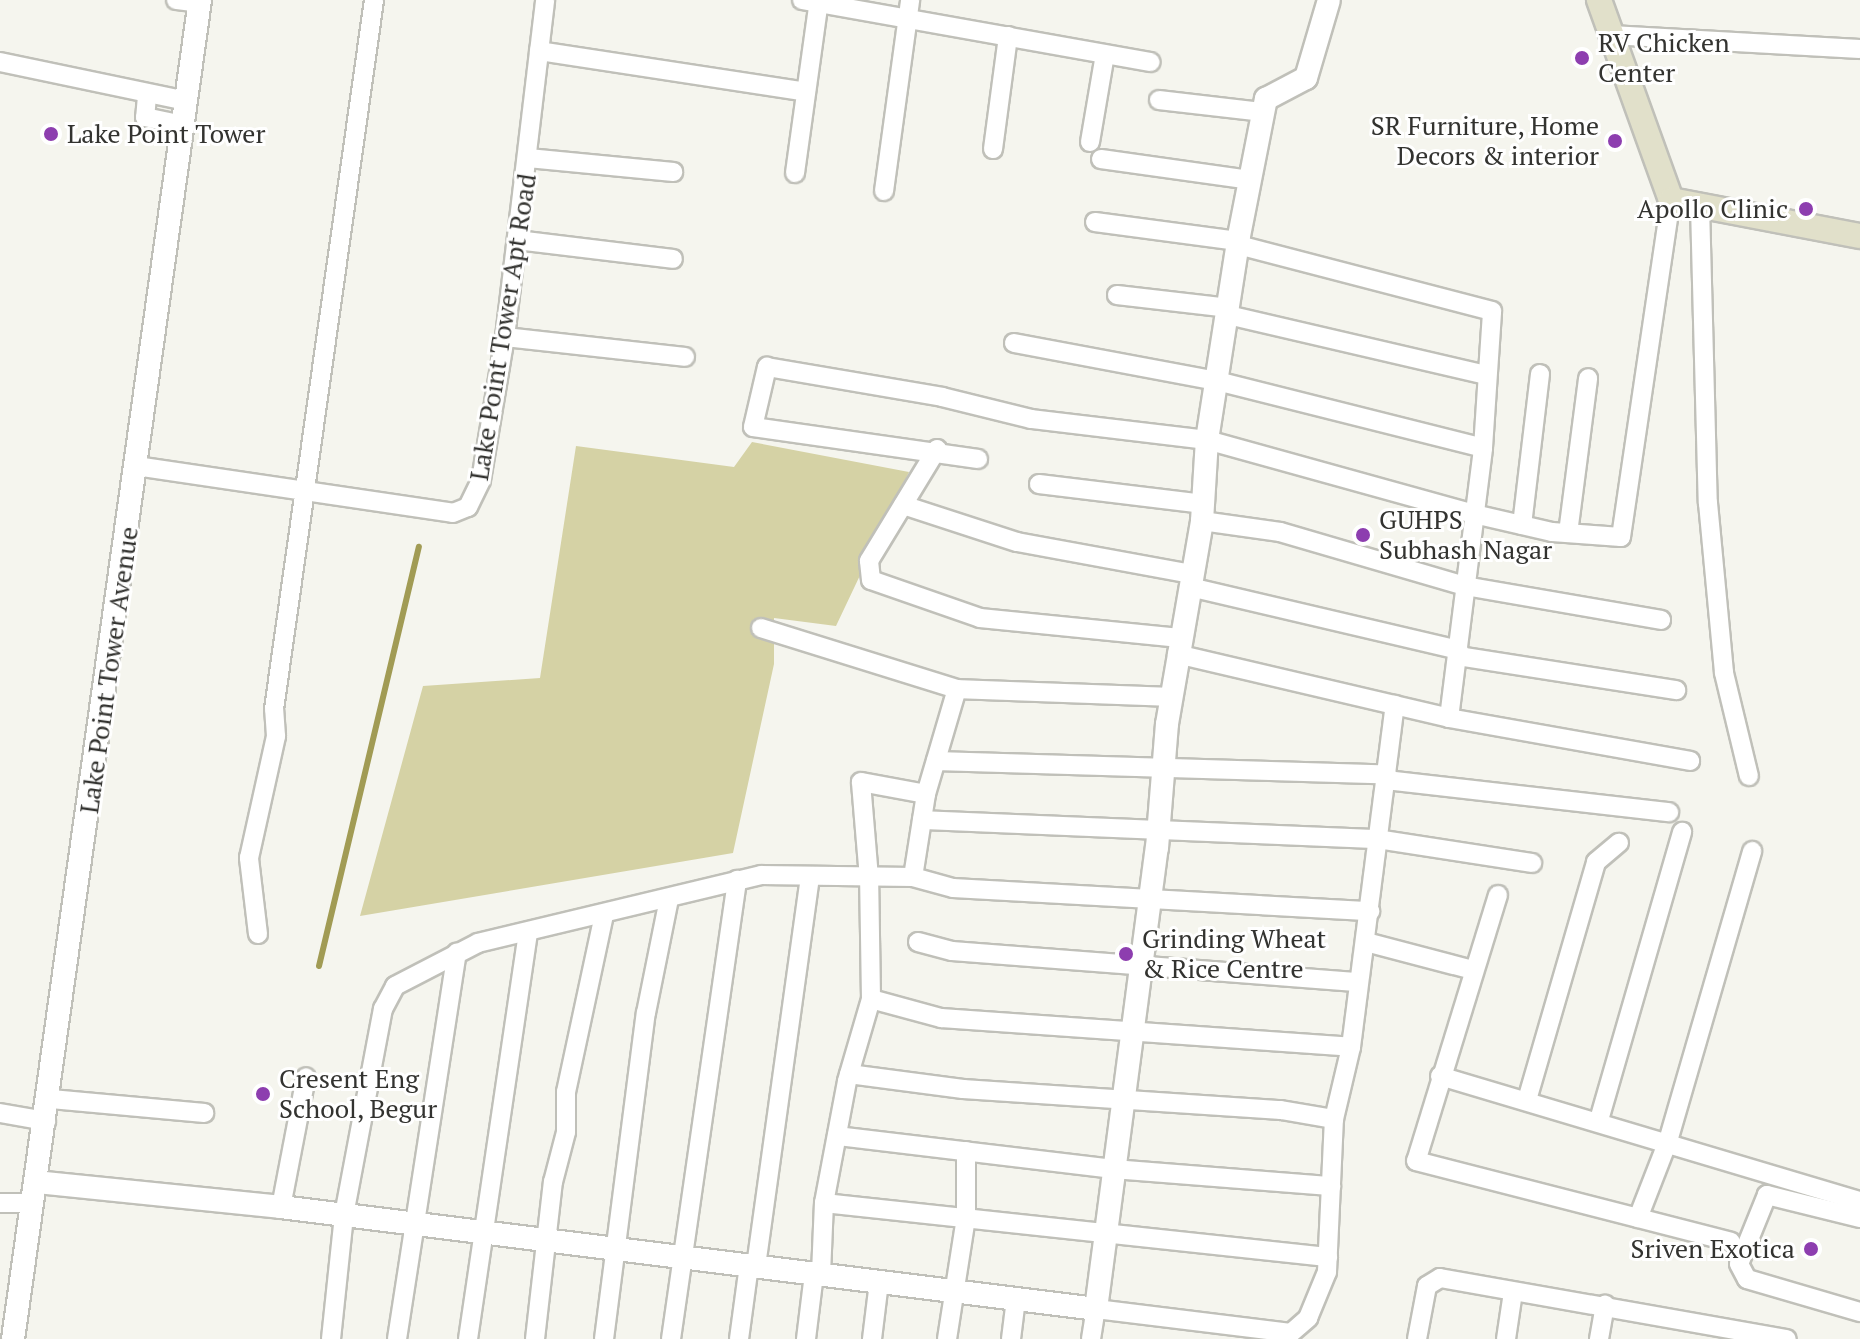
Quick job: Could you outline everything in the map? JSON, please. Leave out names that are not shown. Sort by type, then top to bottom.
[{"type":"main road","points":[[1599,0],[1671,200],[1860,236]]},
{"type":"street","points":[[176,0],[200,2]]},
{"type":"street","points":[[258,934],[249,858],[276,736],[274,709],[374,0]]},
{"type":"street","name":"Lake Point Tower Apt Road","points":[[136,466],[306,488],[453,513],[468,507],[481,480],[505,337],[545,0]]},
{"type":"street","points":[[1091,1339],[1158,831],[1171,697],[1203,512],[1207,440],[1238,243],[1266,99],[1306,78],[1329,0]]},
{"type":"street","points":[[795,173],[806,92],[813,1],[908,9],[1008,36],[1151,62]]},
{"type":"street","name":"Lake Point Tower Avenue","points":[[13,1339],[48,1110],[200,2]]},
{"type":"street","points":[[884,191],[908,9]]},
{"type":"street","points":[[1611,35],[1860,49]]},
{"type":"street","points":[[993,149],[1008,36]]},
{"type":"street","points":[[539,51],[806,92]]},
{"type":"street","points":[[1090,142],[1105,54]]},
{"type":"street","points":[[0,62],[147,96],[186,101]]},
{"type":"street","points":[[147,96],[145,117],[183,125]]},
{"type":"street","points":[[1159,100],[1263,112]]},
{"type":"street","points":[[528,158],[673,172]]},
{"type":"street","points":[[1101,159],[1250,180]]},
{"type":"street","points":[[978,459],[937,449],[753,427],[767,367],[942,397],[1031,419],[1207,440],[1474,514],[1568,533],[1621,537],[1671,200]]},
{"type":"street","points":[[1700,206],[1708,503],[1724,673],[1749,776]]},
{"type":"street","points":[[1095,222],[1238,243],[1492,311],[1483,448],[1449,718]]},
{"type":"street","points":[[517,240],[673,259]]},
{"type":"street","points":[[1117,295],[1228,311],[1486,375]]},
{"type":"street","points":[[505,337],[685,357]]},
{"type":"street","points":[[1014,343],[1217,381],[1483,448]]},
{"type":"street","points":[[1522,525],[1540,374]]},
{"type":"street","points":[[1568,533],[1588,378]]},
{"type":"street","points":[[937,449],[869,561],[871,580],[980,618],[1179,646],[1449,718],[1690,761]]},
{"type":"street","points":[[1039,484],[1203,512],[1465,586],[1661,620]]},
{"type":"street","points":[[903,505],[1017,542],[1191,580],[1458,653],[1676,690]]},
{"type":"street","points":[[761,628],[957,689],[1171,697]]},
{"type":"street","points":[[913,877],[926,794],[957,689]]},
{"type":"street","points":[[0,1203],[34,1192],[281,1207],[1291,1333],[1308,1318],[1327,1272],[1334,1119],[1351,1047],[1395,705]]},
{"type":"street","points":[[936,761],[1164,766],[1386,777],[1669,812]]},
{"type":"street","points":[[806,1339],[824,1203],[849,1074],[871,999],[869,878],[861,782],[926,794]]},
{"type":"street","points":[[922,820],[1377,839],[1532,863]]},
{"type":"street","points":[[1599,1120],[1682,832]]},
{"type":"street","points":[[1527,1100],[1596,862],[1619,843]]},
{"type":"street","points":[[1638,1218],[1668,1141],[1752,851]]},
{"type":"street","points":[[739,1339],[810,877]]},
{"type":"street","points":[[331,1339],[344,1215],[383,1009],[395,986],[457,953],[528,931],[737,880],[913,877],[953,888],[1370,911]]},
{"type":"street","points":[[671,1339],[737,880]]},
{"type":"street","points":[[1498,895],[1416,1161],[1731,1242]]},
{"type":"street","points":[[604,1339],[646,1013],[669,899]]},
{"type":"street","points":[[535,1339],[553,1182],[566,1132],[566,1092],[604,914]]},
{"type":"street","points":[[468,1339],[528,931]]},
{"type":"street","points":[[918,942],[952,951],[1359,982]]},
{"type":"street","points":[[1366,942],[1473,970]]},
{"type":"street","points":[[397,1339],[412,1223],[457,953]]},
{"type":"street","points":[[871,999],[941,1018],[1351,1047]]},
{"type":"street","points":[[849,1074],[963,1089],[1123,1097],[1334,1119]]},
{"type":"street","points":[[1440,1076],[1668,1141],[1859,1210]]},
{"type":"street","points":[[281,1207],[306,1077]]},
{"type":"street","points":[[0,1113],[48,1110],[204,1113]]},
{"type":"street","points":[[837,1136],[1113,1169],[1331,1186]]},
{"type":"street","points":[[947,1339],[964,1218],[966,1151]]},
{"type":"street","points":[[1817,1197],[1776,1193],[1761,1200],[1739,1264],[1741,1274],[1860,1312]]},
{"type":"street","points":[[824,1203],[1328,1257]]},
{"type":"street","points":[[1417,1339],[1427,1286],[1433,1281],[1605,1305],[1704,1331],[1787,1339]]},
{"type":"street","points":[[872,1339],[879,1282]]},
{"type":"street","points":[[1506,1339],[1513,1292]]},
{"type":"street","points":[[1011,1339],[1016,1299]]},
{"type":"street","points":[[1599,1339],[1605,1305]]},
{"type":"shaded area","points":[[752,442],[909,472],[836,626],[774,618],[774,664],[733,853],[360,916],[423,686],[540,678],[576,446],[734,467]]},
{"type":"waterway","points":[[319,966],[419,547]]},
{"type":"place","name":"RV Chicken Center","points":[[1582,58]]},
{"type":"place","name":"Lake Point Tower","points":[[51,134]]},
{"type":"place","name":"SR Furniture, Home Decors & interior","points":[[1615,141]]},
{"type":"place","name":"Apollo Clinic","points":[[1806,209]]},
{"type":"place","name":"GUHPS Subhash Nagar","points":[[1363,535]]},
{"type":"place","name":"Grinding Wheat & Rice Centre","points":[[1126,954]]},
{"type":"place","name":"Cresent Eng School, Begur","points":[[263,1094]]},
{"type":"place","name":"Sriven Exotica","points":[[1811,1249]]}]
